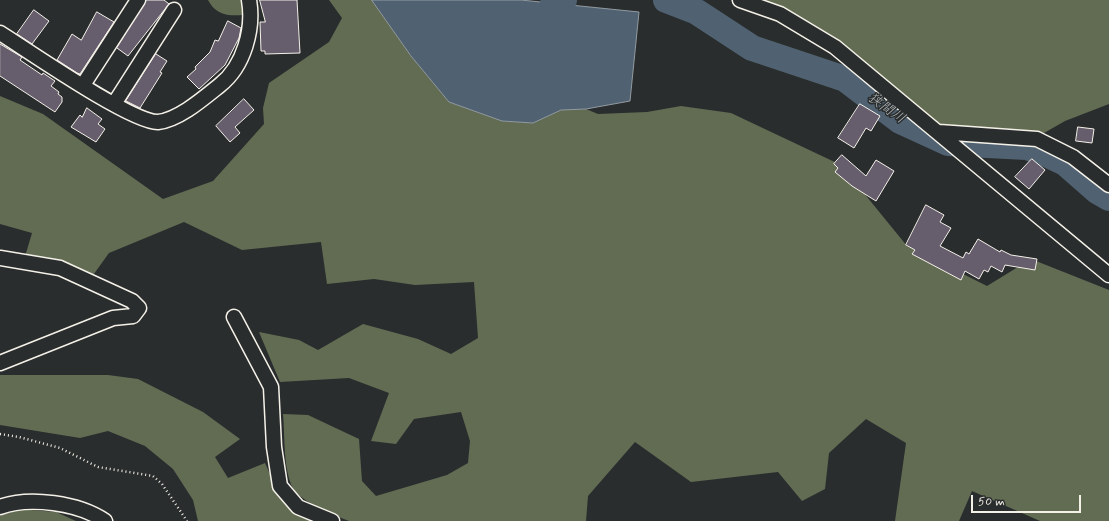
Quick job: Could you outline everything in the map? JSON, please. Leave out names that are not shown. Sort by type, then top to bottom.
[{"type":"street","points":[[83,86],[138,0]]},
{"type":"street","points":[[0,33],[114,104],[134,115],[158,122],[186,112],[231,76],[248,41],[251,11],[249,0]]},
{"type":"street","points":[[740,0],[780,14],[835,47],[940,132],[1109,274]]},
{"type":"street","points":[[114,104],[174,10]]},
{"type":"street","points":[[940,132],[1037,139],[1073,157],[1109,185]]},
{"type":"street","points":[[0,258],[60,268],[132,301],[139,308],[134,316],[113,318],[0,363]]},
{"type":"street","points":[[234,317],[271,387],[274,447],[280,486],[298,506],[332,521]]},
{"type":"street","points":[[0,507],[12,502],[64,504],[82,509],[105,521]]},
{"type":"path","points":[[0,434],[19,437],[60,448],[98,467],[153,476],[162,484],[187,521]]},
{"type":"green space","points":[[208,0],[243,0],[243,15],[222,14],[211,5]]},
{"type":"green space","points":[[329,0],[372,0],[411,56],[449,102],[502,121],[533,123],[561,110],[586,109],[598,114],[647,112],[681,106],[731,113],[841,165],[907,246],[987,286],[1031,259],[1109,290],[1109,521],[1040,521],[972,491],[959,521],[895,521],[906,443],[866,419],[829,453],[825,489],[802,501],[778,472],[691,482],[635,442],[588,496],[586,521],[349,521],[310,503],[297,493],[290,481],[286,462],[283,414],[308,415],[359,439],[362,481],[376,496],[447,475],[468,463],[470,441],[461,412],[414,419],[396,444],[371,441],[389,393],[349,378],[280,382],[259,332],[299,340],[318,350],[363,324],[418,339],[451,354],[478,338],[474,282],[415,285],[374,279],[327,284],[321,242],[242,250],[184,222],[109,253],[91,278],[24,260],[32,233],[0,224],[0,96],[43,114],[163,199],[213,181],[264,124],[263,108],[269,83],[329,42],[342,18]]},
{"type":"green space","points":[[754,0],[1109,0],[1109,104],[1065,121],[1044,133],[941,125],[840,45]]},
{"type":"green space","points":[[0,375],[108,375],[138,379],[203,412],[240,439],[215,457],[228,478],[265,463],[277,490],[319,521],[198,521],[193,500],[173,469],[145,446],[108,431],[80,438],[0,425]]},
{"type":"green space","points":[[19,509],[56,512],[76,521],[0,521],[0,516]]},
{"type":"water","points":[[372,0],[521,0],[639,12],[630,101],[586,109],[561,110],[533,123],[502,121],[449,102],[411,56]]},
{"type":"building","points":[[146,0],[164,0],[169,4],[128,56],[117,48]]},
{"type":"building","points":[[260,0],[297,0],[300,53],[265,54],[265,51],[261,51],[260,22],[265,22]]},
{"type":"building","points":[[34,10],[49,21],[32,44],[17,34]]},
{"type":"building","points":[[97,12],[114,22],[80,74],[57,60],[72,34],[81,40]]},
{"type":"building","points":[[228,21],[241,28],[239,38],[225,65],[199,89],[187,77],[196,69],[195,67],[210,52],[215,40],[218,41]]},
{"type":"building","points":[[0,44],[22,57],[20,60],[42,75],[43,73],[55,81],[51,86],[59,92],[58,94],[62,97],[62,102],[55,112],[0,76]]},
{"type":"building","points":[[156,54],[167,61],[160,72],[162,73],[140,108],[126,101]]},
{"type":"building","points":[[244,99],[254,110],[235,127],[240,133],[230,142],[216,126]]},
{"type":"building","points":[[860,104],[880,116],[871,131],[866,128],[854,148],[838,138]]},
{"type":"building","points":[[87,108],[102,119],[98,124],[105,129],[96,142],[71,127],[80,115],[82,117]]},
{"type":"building","points":[[1078,127],[1094,129],[1092,143],[1076,141]]},
{"type":"building","points":[[842,155],[866,176],[876,160],[894,171],[876,201],[852,186],[835,172],[838,168],[834,164]]},
{"type":"building","points":[[1032,159],[1045,170],[1029,189],[1015,177]]},
{"type":"building","points":[[926,205],[944,215],[940,222],[951,228],[940,246],[963,258],[966,252],[969,254],[978,239],[1000,252],[1001,250],[1011,255],[1037,259],[1035,270],[1005,265],[1002,272],[991,266],[988,272],[984,270],[979,279],[965,271],[961,280],[912,254],[915,250],[906,245]]},
{"type":"waterway","name":"狭間川","points":[[553,4],[564,0]]},
{"type":"waterway","name":"狭間川","points":[[666,0],[697,12],[752,48],[845,79],[900,121],[948,143],[1027,147],[1065,163],[1097,191],[1109,198]]}]
